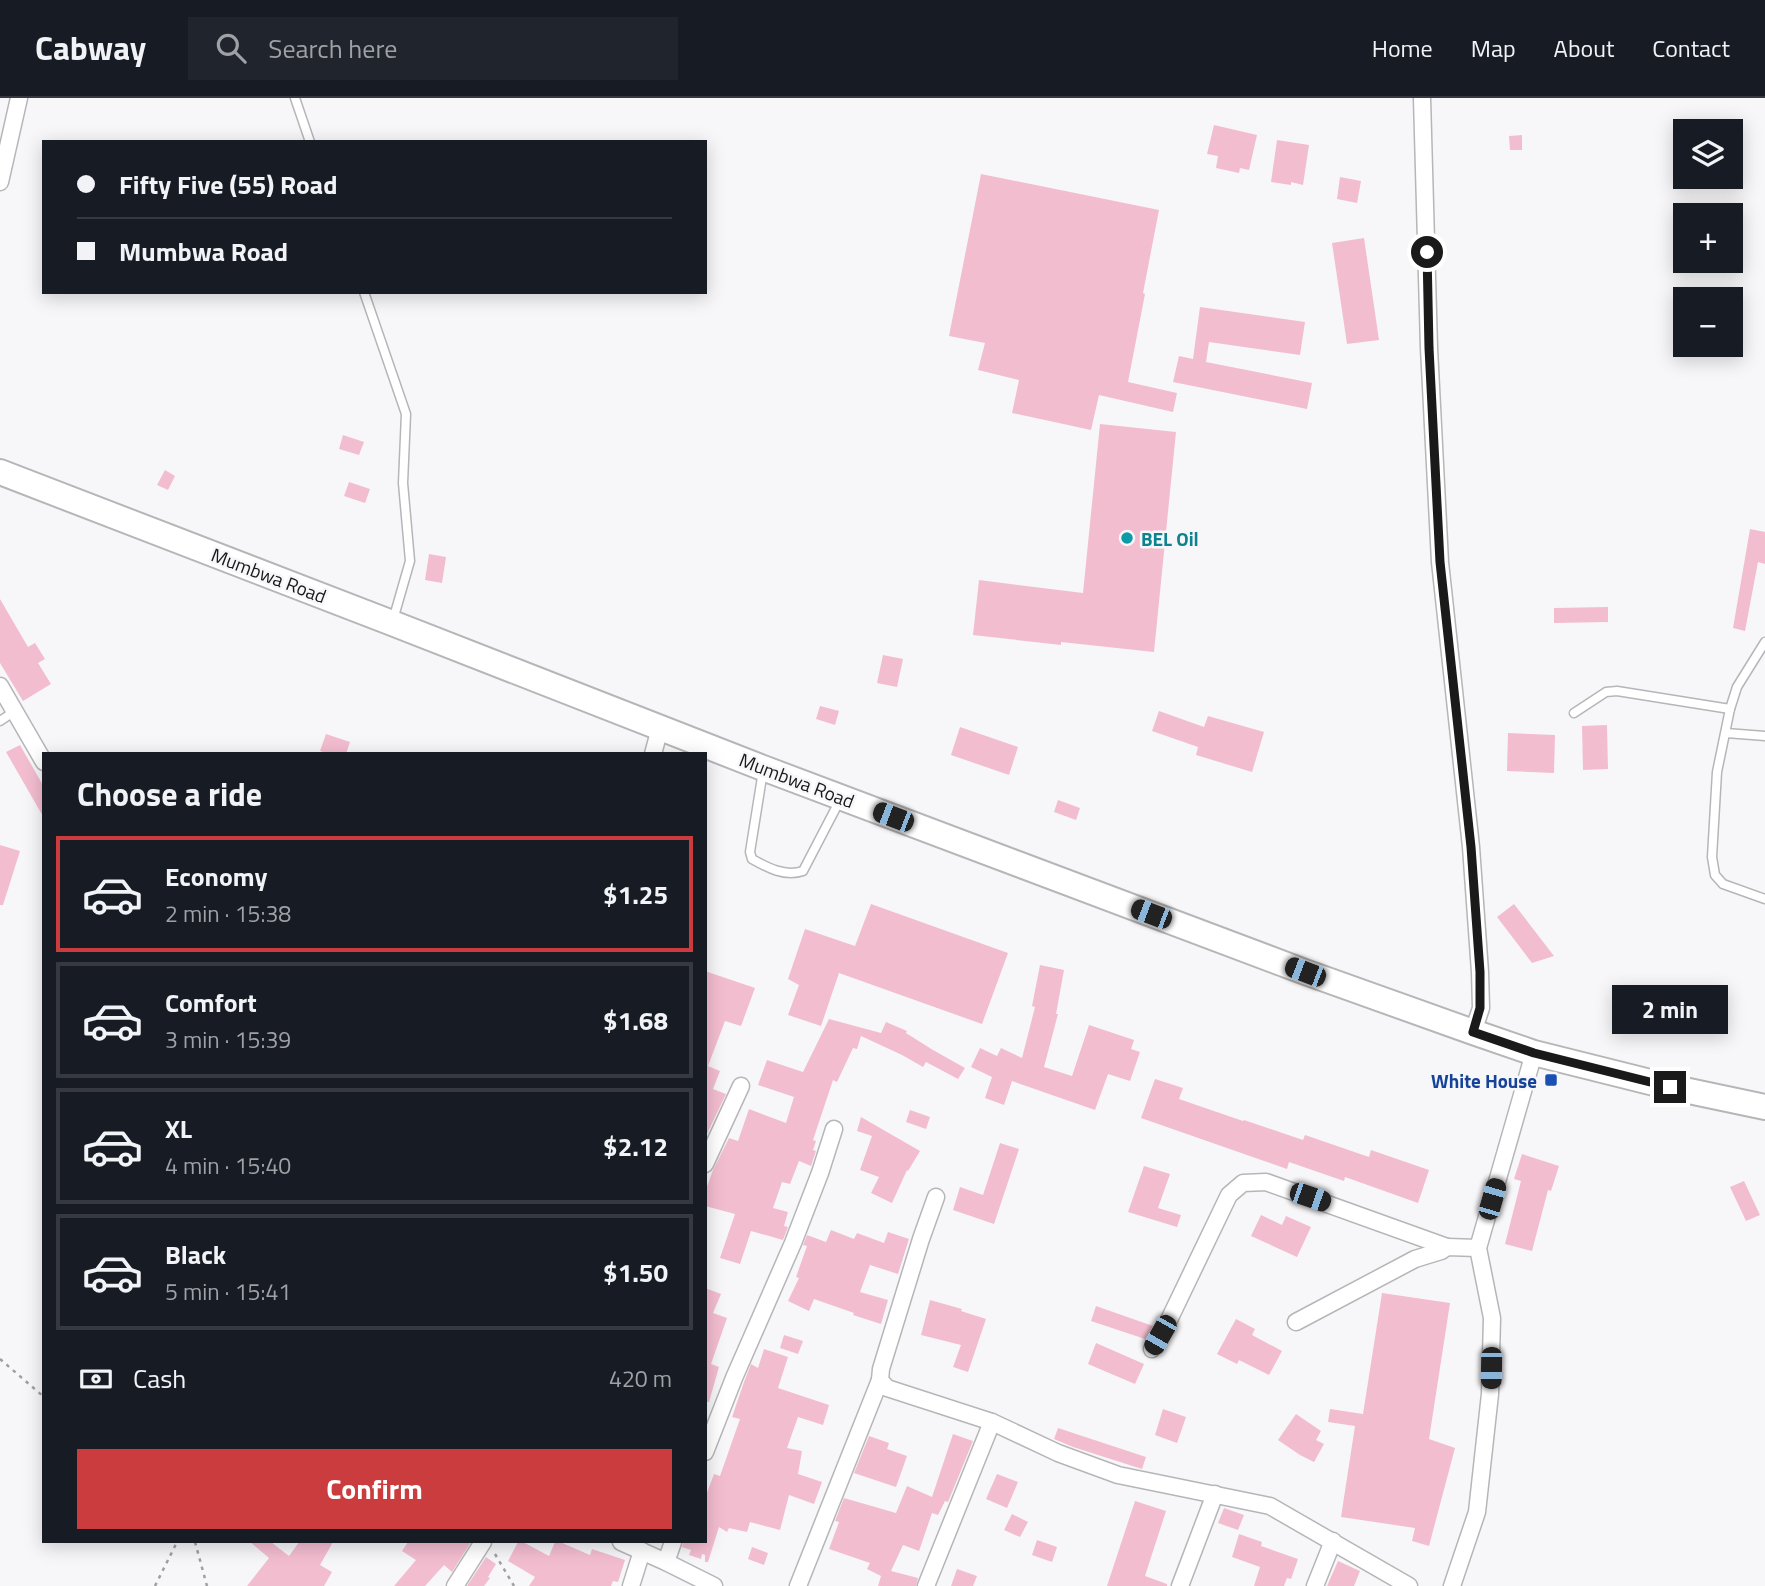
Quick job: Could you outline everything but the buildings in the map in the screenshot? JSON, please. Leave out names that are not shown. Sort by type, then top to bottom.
[{"type":"main road","name":"Mumbwa Road","points":[[0,472],[763,768],[1305,972],[1534,1053],[1670,1087],[1764,1103]]},
{"type":"street","points":[[0,182],[19,98]]},
{"type":"street","points":[[1422,98],[1429,348],[1440,562],[1471,847],[1480,972],[1480,1008],[1473,1032]]},
{"type":"street","points":[[0,686],[42,758]]},
{"type":"street","points":[[654,752],[660,728]]},
{"type":"street","points":[[1452,1586],[1477,1511],[1490,1394],[1492,1318],[1478,1248],[1534,1053]]},
{"type":"street","points":[[707,1160],[741,1086]]},
{"type":"street","points":[[707,1447],[793,1243],[834,1129]]},
{"type":"street","points":[[1152,1349],[1168,1322],[1229,1195],[1243,1183],[1266,1182],[1447,1247],[1478,1248]]},
{"type":"street","points":[[798,1586],[880,1380],[881,1369],[936,1197]]},
{"type":"street","points":[[1296,1322],[1415,1259],[1447,1247]]},
{"type":"street","points":[[880,1380],[887,1388],[992,1422],[1058,1453],[1118,1475],[1270,1506],[1409,1586]]},
{"type":"street","points":[[926,1586],[992,1422]]},
{"type":"street","points":[[1180,1586],[1215,1494]]},
{"type":"street","points":[[1315,1586],[1333,1541]]},
{"type":"street","points":[[623,1543],[714,1586]]},
{"type":"street","points":[[666,1562],[673,1543]]},
{"type":"street","points":[[455,1586],[489,1547]]},
{"type":"street","points":[[631,1586],[642,1551]]},
{"type":"lane","points":[[295,98],[309,140]]},
{"type":"lane","points":[[365,294],[407,414],[402,483],[410,561],[392,623]]},
{"type":"lane","points":[[1765,642],[1737,687],[1730,709],[1717,772],[1712,857],[1715,875],[1723,884],[1765,899]]},
{"type":"lane","points":[[1574,713],[1606,692],[1617,691],[1730,709]]},
{"type":"lane","points":[[0,721],[15,711]]},
{"type":"lane","points":[[1726,733],[1765,736]]},
{"type":"lane","points":[[763,768],[750,852],[752,859],[781,872],[793,874],[803,871],[842,797]]},
{"type":"path","points":[[0,1359],[42,1394]]},
{"type":"path","points":[[155,1586],[176,1543]]},
{"type":"path","points":[[195,1543],[207,1586]]},
{"type":"path","points":[[489,1547],[514,1586]]},
{"type":"place","name":"BEL Oil","points":[[1127,538]]},
{"type":"place","name":"White House","points":[[1551,1080]]},
{"type":"route","points":[[1427,252],[1440,562],[1471,847],[1480,972],[1480,1008],[1473,1032],[1534,1053],[1670,1087]]}]
